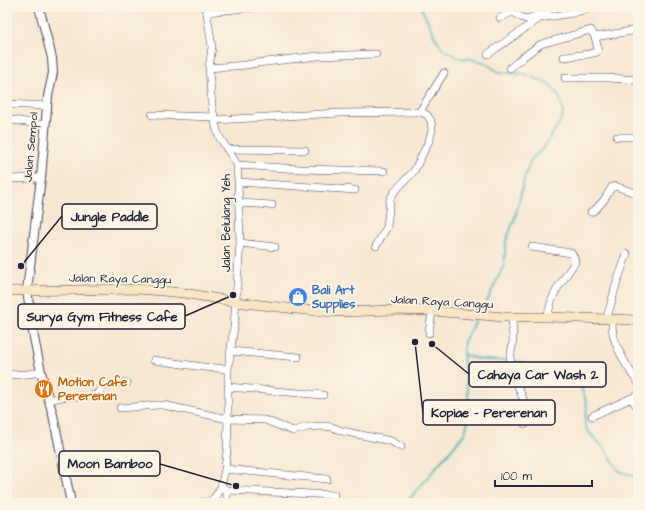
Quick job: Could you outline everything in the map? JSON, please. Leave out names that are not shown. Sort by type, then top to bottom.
[{"type":"main road","name":"Jalan Raya Canggu","points":[[7,291],[140,289],[184,293],[290,309],[319,311],[432,311],[512,317],[638,320]]},
{"type":"street","name":"Jalan Sempol","points":[[39,7],[52,58],[53,73],[46,106],[41,178],[26,290],[41,372],[53,415],[70,503]]},
{"type":"street","points":[[206,9],[255,7]]},
{"type":"street","points":[[488,54],[540,18],[573,13],[594,7]]},
{"type":"street","points":[[510,8],[517,15],[527,19],[548,11]]},
{"type":"street","points":[[500,18],[511,12],[510,8]]},
{"type":"street","name":"Jalan Belulang Yeh","points":[[206,9],[212,47],[209,68],[212,107],[220,138],[237,165],[239,203],[240,243],[236,302],[228,369],[227,450],[224,488],[227,499],[226,503]]},
{"type":"street","points":[[510,68],[541,44],[591,30],[595,37],[598,50],[596,52],[564,57]]},
{"type":"street","points":[[595,37],[638,30]]},
{"type":"street","points":[[209,68],[318,56],[376,54]]},
{"type":"street","points":[[152,115],[215,118],[340,112],[416,113],[420,111],[444,73]]},
{"type":"street","points":[[565,78],[609,78],[638,80]]},
{"type":"street","points":[[7,104],[46,106]]},
{"type":"street","points":[[376,246],[387,227],[390,199],[395,191],[414,171],[429,141],[432,130],[431,122],[427,115],[420,111]]},
{"type":"street","points":[[7,122],[13,120],[45,125]]},
{"type":"street","points":[[617,137],[638,137]]},
{"type":"street","points":[[227,149],[305,150]]},
{"type":"street","points":[[237,165],[300,169],[384,171]]},
{"type":"street","points":[[7,179],[41,178]]},
{"type":"street","points":[[238,182],[355,190]]},
{"type":"street","points":[[590,212],[596,209],[604,200],[610,189],[614,186],[638,194]]},
{"type":"street","points":[[239,203],[272,205]]},
{"type":"street","points":[[240,243],[276,247]]},
{"type":"street","points":[[532,247],[571,253],[574,257],[575,262],[557,289],[552,299],[547,317]]},
{"type":"street","points":[[627,254],[616,284],[610,319],[618,348],[632,375],[638,382]]},
{"type":"street","points":[[429,333],[432,311]]},
{"type":"street","points":[[512,317],[513,342],[510,359],[526,410],[525,424]]},
{"type":"street","points":[[231,351],[298,357]]},
{"type":"street","points":[[154,360],[203,368],[228,369]]},
{"type":"street","points":[[7,375],[41,372]]},
{"type":"street","points":[[48,400],[62,397],[96,395],[104,386],[108,384],[127,383]]},
{"type":"street","points":[[228,387],[323,396]]},
{"type":"street","points":[[592,416],[635,396],[638,408]]},
{"type":"street","points":[[120,408],[163,405],[228,418],[265,420],[293,431],[308,427],[332,427],[342,431],[391,441],[401,447]]},
{"type":"street","points":[[225,469],[327,479]]},
{"type":"street","points":[[200,503],[212,500],[224,488],[334,495]]},
{"type":"waterway","points":[[421,7],[436,39],[443,49],[459,58],[483,62],[499,72],[524,74],[547,83],[556,91],[561,102],[563,114],[561,120],[544,147],[531,160],[525,176],[515,218],[506,241],[504,265],[487,301],[479,312]]},
{"type":"waterway","points":[[406,503],[465,433],[469,416],[469,404],[463,354],[464,342],[476,318]]},
{"type":"waterway","points":[[463,354],[479,359],[509,361]]},
{"type":"waterway","points":[[513,361],[549,368],[570,378],[580,385],[587,407],[585,419],[587,430],[605,449],[619,471],[638,479]]},
{"type":"place","name":"Jungle Paddle","points":[[21,266]]},
{"type":"place","name":"Surya Gym Fitness Cafe","points":[[233,295]]},
{"type":"place","name":"Bali Art Supplies","points":[[298,297]]},
{"type":"place","name":"Kopiae - Pererenan","points":[[415,342]]},
{"type":"place","name":"Cahaya Car Wash 2","points":[[432,344]]},
{"type":"place","name":"Motion Cafe Pererenan","points":[[44,389]]},
{"type":"place","name":"Moon Bamboo","points":[[236,486]]}]
